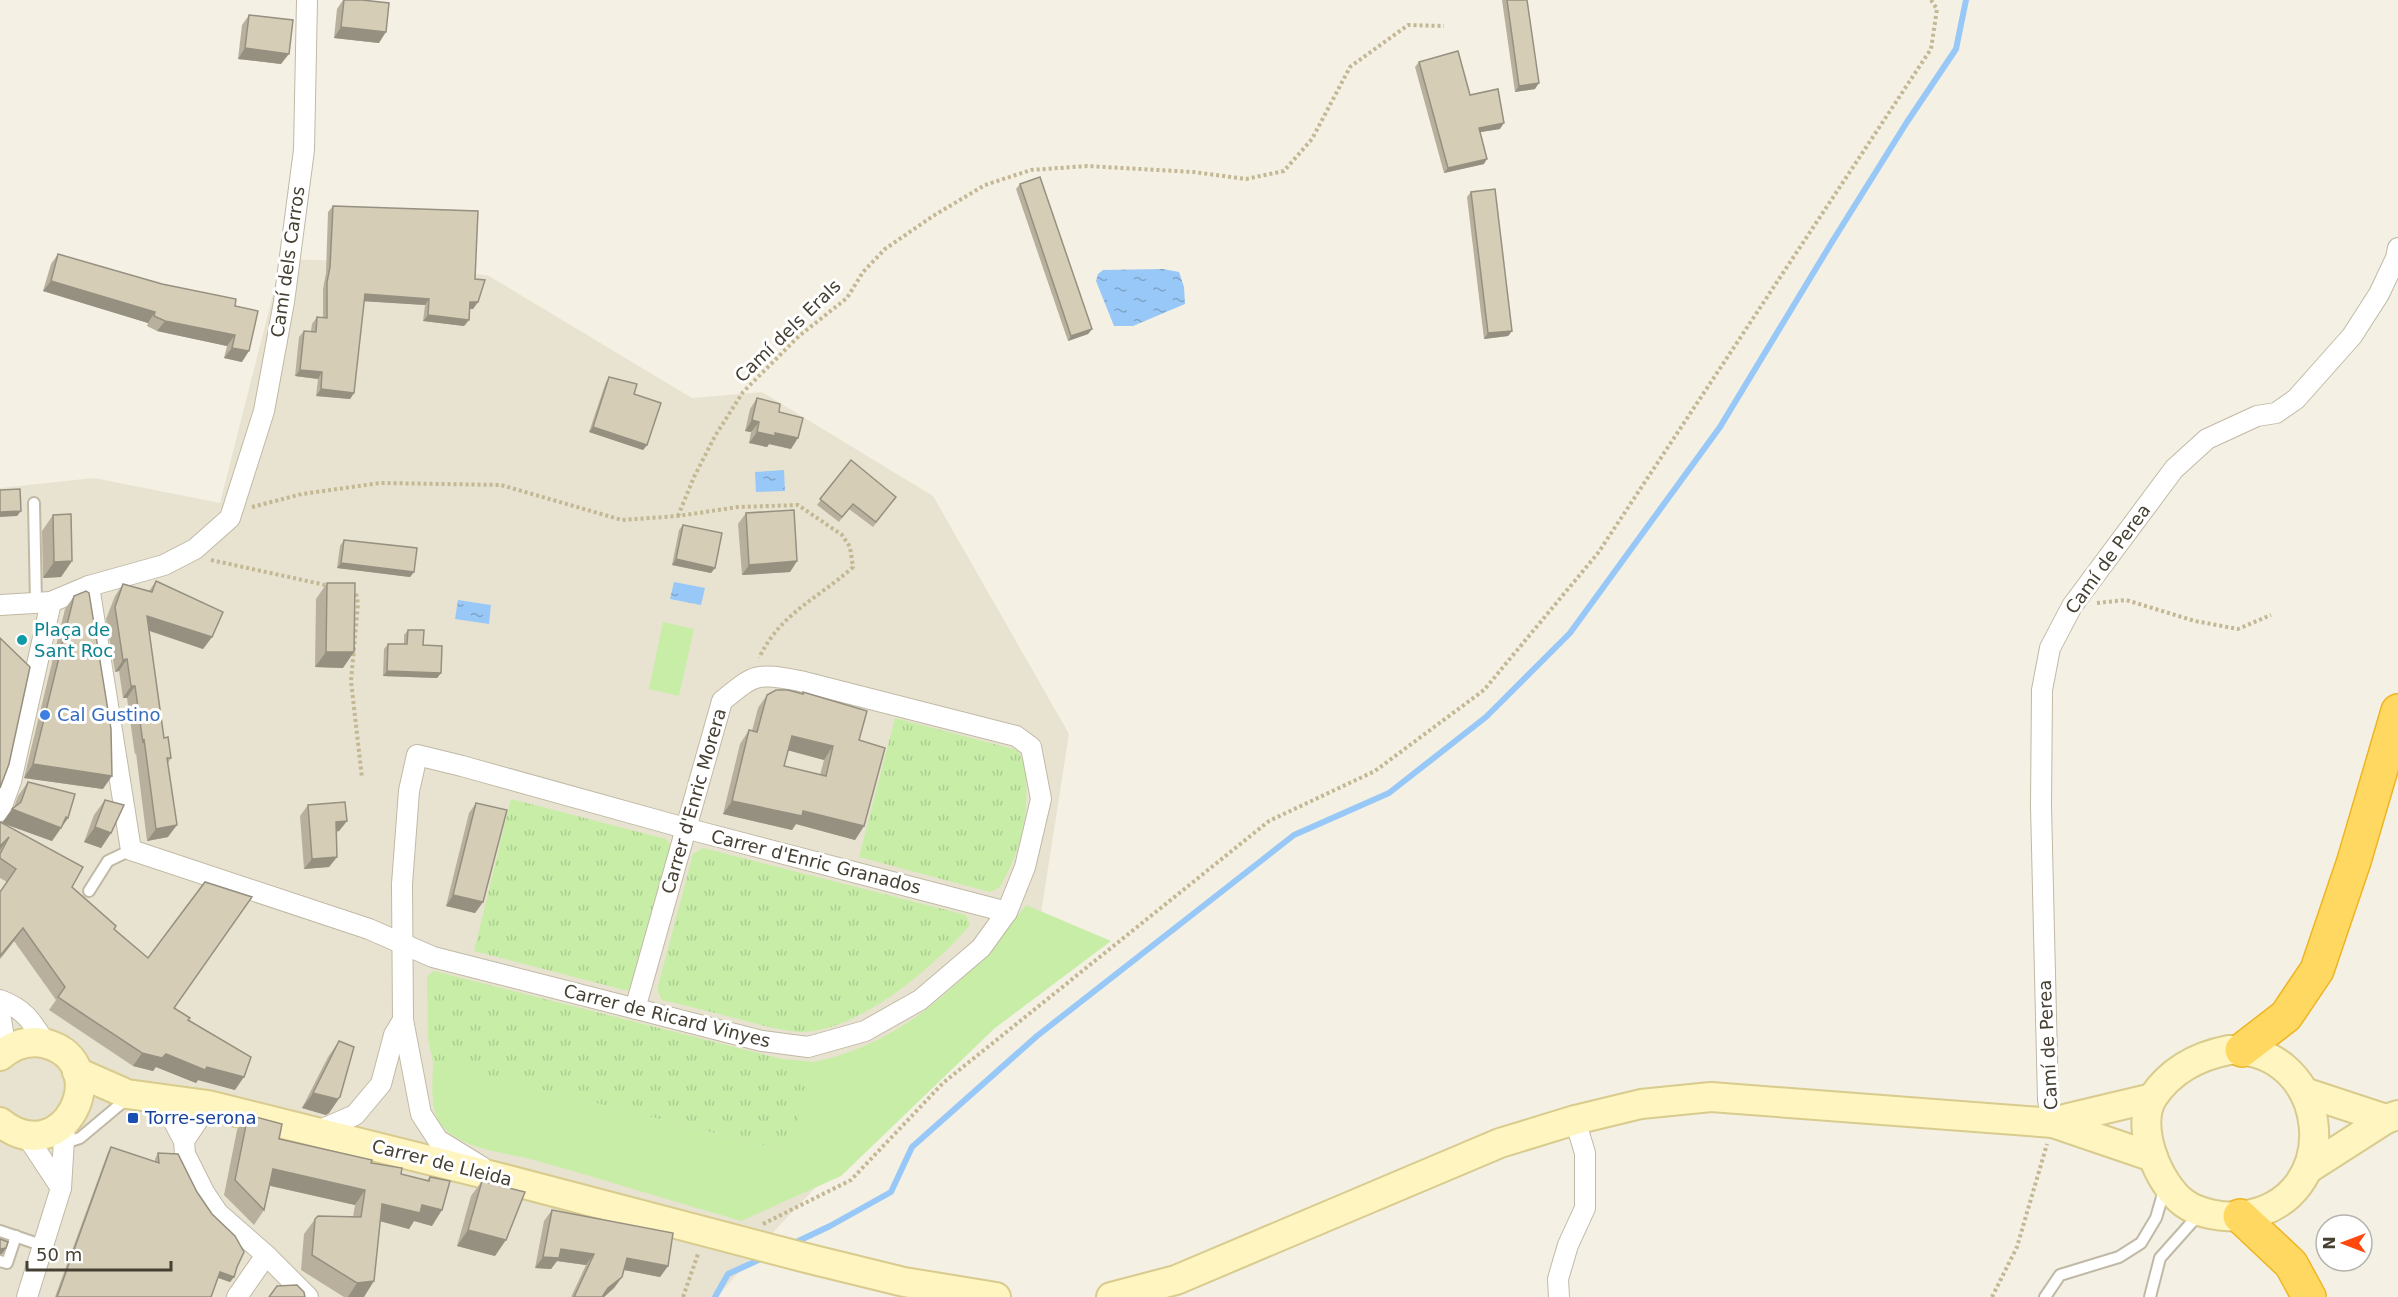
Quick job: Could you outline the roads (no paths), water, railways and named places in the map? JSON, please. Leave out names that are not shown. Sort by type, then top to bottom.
[{"type":"highway","points":[[2242,1050],[2286,1016],[2317,970],[2354,861],[2398,711]]},
{"type":"highway","points":[[2241,1216],[2291,1264],[2309,1297]]},
{"type":"main road","points":[[0,1056],[10,1048],[22,1044],[34,1042],[46,1044],[65,1054],[77,1072],[80,1085],[52,1136],[8,1128],[0,1122]]},
{"type":"main road","points":[[2053,1123],[2152,1098],[2174,1074],[2195,1059],[2215,1053],[2242,1050],[2266,1058],[2283,1068],[2304,1092],[2313,1116],[2315,1142],[2308,1169],[2292,1194],[2268,1209],[2241,1216],[2212,1215],[2185,1204],[2166,1184],[2153,1157],[2147,1133],[2152,1098]]},
{"type":"main road","name":"Carrer de Lleida","points":[[77,1072],[129,1095],[161,1097],[208,1105],[318,1131],[904,1282],[996,1297]]},
{"type":"main road","points":[[2304,1092],[2392,1117]]},
{"type":"main road","name":"Carrer de Lleida","points":[[52,1136],[129,1095]]},
{"type":"main road","points":[[1111,1297],[1176,1280],[1500,1143],[1575,1120],[1641,1104],[1712,1097],[2053,1123],[2153,1157]]},
{"type":"main road","points":[[2308,1169],[2392,1117]]},
{"type":"street","name":"Camí dels Carros","points":[[89,586],[164,565],[195,549],[230,518],[264,411],[285,302],[304,150],[306,0]]},
{"type":"street","name":"Camí de Perea","points":[[2053,1123],[2048,1100],[2042,908],[2042,690],[2050,648],[2072,606],[2174,469],[2207,439],[2257,416],[2276,413],[2296,399],[2352,336],[2379,294],[2396,258],[2398,248]]},
{"type":"street","points":[[0,605],[44,602],[89,586],[130,850]]},
{"type":"street","points":[[0,811],[11,781],[37,675],[44,602]]},
{"type":"street","points":[[18,660],[37,675]]},
{"type":"street","name":"Carrer de Ricard Vinyes","points":[[130,850],[369,929],[433,957],[762,1041],[808,1047],[865,1031],[920,1000],[981,948],[1007,912],[1025,867],[1041,799],[1031,747],[1016,736],[800,681],[771,676],[750,678]]},
{"type":"street","name":"Carrer d'Enric Morera","points":[[635,1009],[722,701],[750,678]]},
{"type":"street","name":"Carrer d'Enric Granados","points":[[402,944],[402,884],[409,791],[417,755],[1007,912]]},
{"type":"street","points":[[402,944],[403,1020],[421,1113],[438,1140],[497,1177]]},
{"type":"street","points":[[0,1000],[19,1008],[46,1044]]},
{"type":"street","points":[[0,1013],[4,1038],[0,1056]]},
{"type":"street","points":[[318,1131],[355,1115],[381,1084],[394,1035],[403,1020]]},
{"type":"street","points":[[161,1097],[184,1141],[185,1154],[204,1192],[218,1213],[267,1256],[307,1296]]},
{"type":"street","points":[[184,1141],[208,1105]]},
{"type":"street","points":[[1559,1297],[1558,1279],[1568,1245],[1585,1208],[1585,1153],[1575,1120]]},
{"type":"street","points":[[27,1297],[61,1188],[52,1136]]},
{"type":"street","points":[[52,1136],[61,1188]]},
{"type":"street","points":[[237,1297],[267,1256]]},
{"type":"lane","points":[[34,503],[44,602]]},
{"type":"lane","points":[[89,891],[108,861],[130,850]]},
{"type":"lane","points":[[2045,1297],[2060,1275],[2119,1257],[2141,1243],[2156,1218],[2166,1184]]},
{"type":"lane","points":[[2150,1297],[2160,1258],[2202,1211]]},
{"type":"lane","points":[[0,1231],[44,1246]]},
{"type":"lane","points":[[0,1261],[7,1263],[16,1236]]},
{"type":"water","points":[[1163,269],[1179,272],[1184,287],[1185,304],[1133,326],[1114,326],[1096,281],[1098,274],[1103,270]]},
{"type":"water","points":[[784,470],[785,491],[756,492],[755,472]]},
{"type":"water","points":[[674,582],[705,588],[701,605],[670,599]]},
{"type":"water","points":[[458,600],[491,605],[489,624],[455,619]]},
{"type":"waterway","points":[[792,1244],[891,1192],[912,1147],[1037,1036],[1294,835],[1389,793],[1486,717],[1570,633],[1720,427],[1832,242],[1956,49],[1966,0]]},
{"type":"waterway","points":[[715,1297],[728,1274],[763,1258]]},
{"type":"place","name":"Plaça de Sant Roc","points":[[22,640]]},
{"type":"place","name":"Cal Gustino","points":[[45,715]]},
{"type":"place","name":"Torre-serona","points":[[133,1118]]}]
